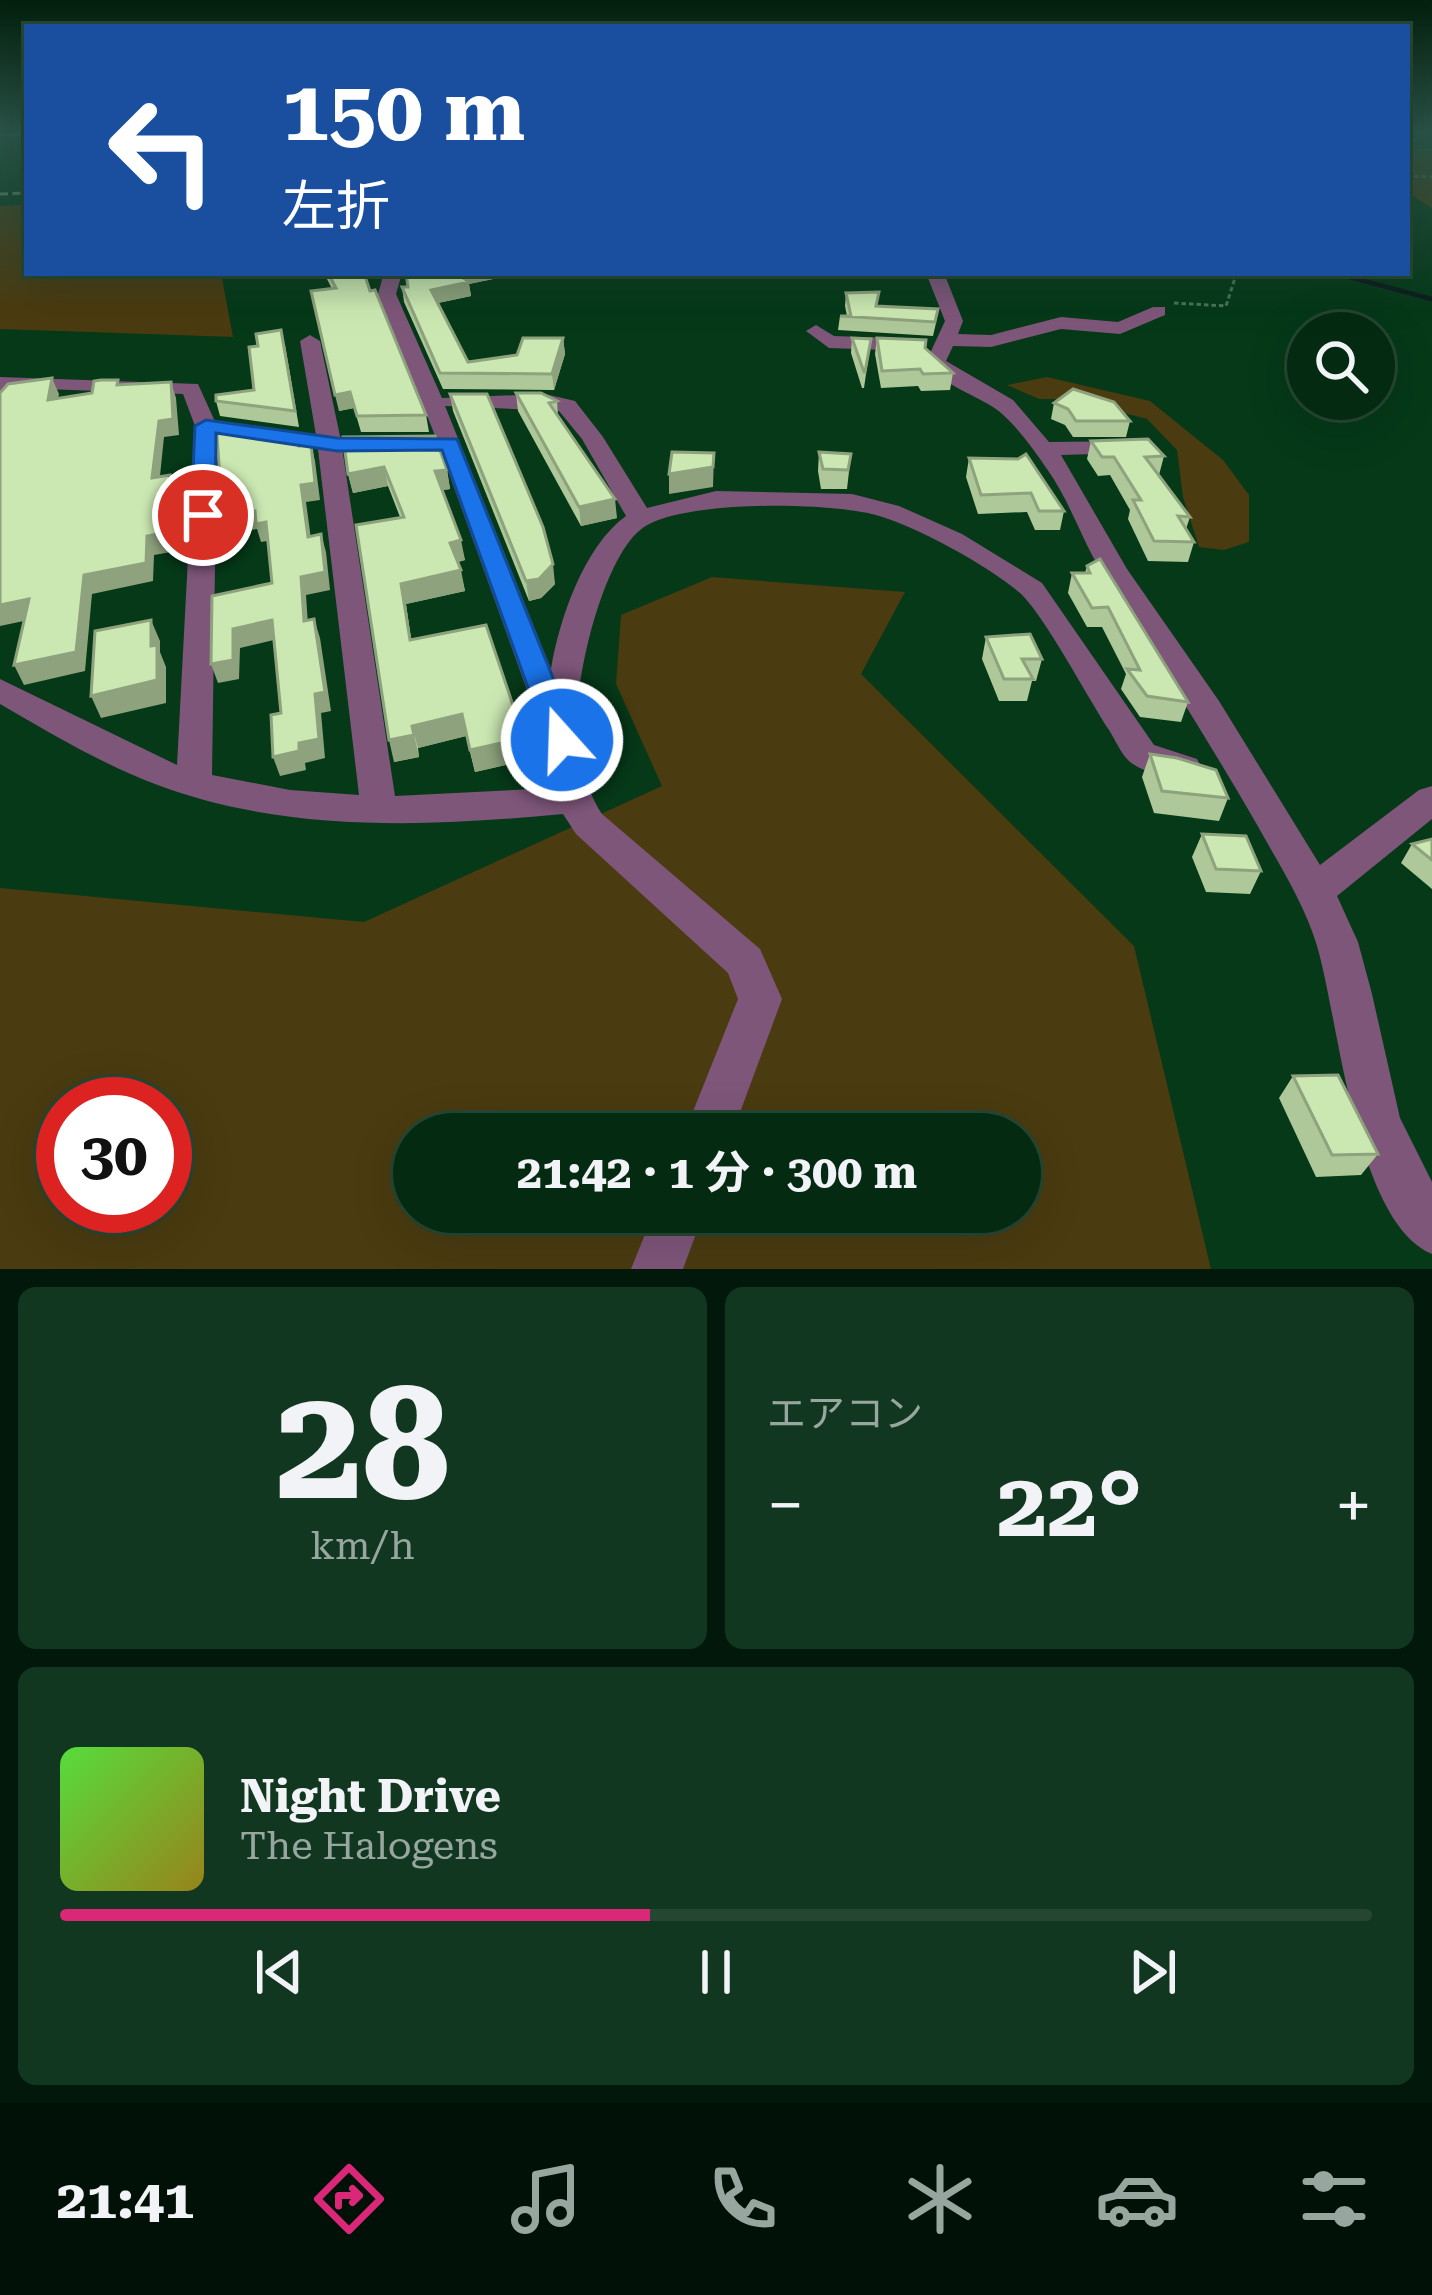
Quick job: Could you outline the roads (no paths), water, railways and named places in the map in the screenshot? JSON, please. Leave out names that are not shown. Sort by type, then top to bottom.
[{"type":"street","points":[[389,276],[387,294],[432,400],[439,443],[562,740],[573,800],[589,824],[745,962],[760,999],[716,1113]]},
{"type":"street","points":[[937,276],[954,321],[936,362],[945,373],[1005,405],[1045,449],[1113,569],[1207,709],[1316,891],[1351,994],[1376,1119],[1401,1179],[1432,1228]]},
{"type":"street","points":[[816,331],[829,342],[944,344],[992,341],[1061,323],[1120,328],[1159,311]]},
{"type":"street","points":[[310,341],[332,441],[379,808]]},
{"type":"street","points":[[0,400],[8,381],[191,388],[216,427],[194,784]]},
{"type":"street","points":[[432,400],[545,400],[566,406],[592,437],[640,518]]},
{"type":"street","points":[[1045,449],[1141,446]]},
{"type":"street","points":[[562,740],[567,663],[588,593],[621,532],[640,518],[716,499],[852,502],[890,511],[953,539],[1032,589],[1142,754],[1253,790]]},
{"type":"street","points":[[0,690],[84,738],[194,784],[266,800],[475,809],[573,800]]},
{"type":"street","points":[[1316,891],[1432,799]]},
{"type":"street","points":[[657,1269],[671,1233]]},
{"type":"waterway","points":[[1330,276],[1432,299]]},
{"type":"railway","points":[[0,194],[24,193]]}]
